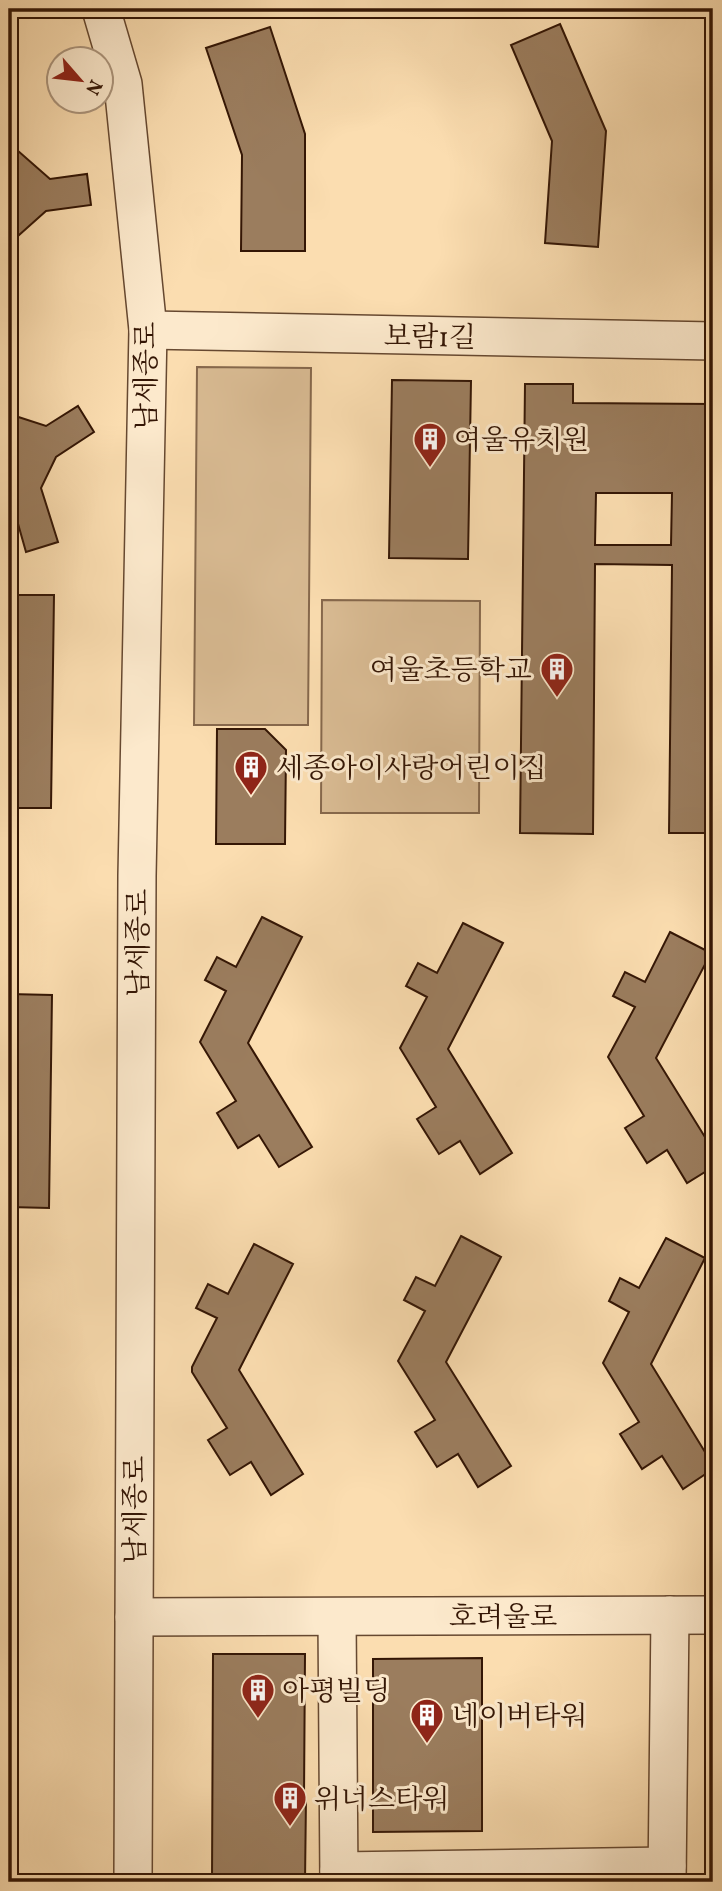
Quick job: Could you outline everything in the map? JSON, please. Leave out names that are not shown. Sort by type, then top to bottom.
[{"type":"street","name":"남세종로","points":[[101,9],[123,84],[148,330],[137,876],[134,1882]]},
{"type":"street","name":"보람1길","points":[[148,330],[713,341]]},
{"type":"street","points":[[337,1616],[339,1877],[667,1874],[670,1615]]},
{"type":"street","name":"호려울로","points":[[134,1617],[713,1615]]},
{"type":"shaded area","points":[[197,367],[311,368],[308,725],[194,725]]},
{"type":"shaded area","points":[[322,600],[480,601],[479,813],[321,813]]},
{"type":"building","points":[[560,24],[606,131],[598,247],[545,243],[552,141],[511,45]]},
{"type":"building","points":[[270,27],[305,134],[305,251],[241,251],[242,155],[206,48]]},
{"type":"building","points":[[9,143],[50,179],[87,174],[91,205],[46,211],[9,244]]},
{"type":"building","name":"여울유치원","points":[[392,380],[471,381],[468,559],[389,558]]},
{"type":"building","name":"여울초등학교","points":[[525,384],[573,384],[573,403],[713,404],[713,833],[669,833],[672,565],[595,564],[593,834],[520,833]],"holes":[[[596,493],[672,493],[671,545],[595,545]]]},
{"type":"building","points":[[78,406],[94,432],[56,457],[41,488],[58,542],[26,552],[13,506],[9,505],[9,414],[46,426]]},
{"type":"building","points":[[13,595],[54,595],[51,808],[10,808]]},
{"type":"building","name":"세종아이사랑어린이집","points":[[217,729],[265,729],[286,750],[285,844],[216,844]]},
{"type":"building","points":[[262,917],[302,937],[248,1043],[312,1147],[279,1167],[259,1135],[238,1148],[217,1113],[236,1101],[200,1042],[226,991],[205,980],[217,957],[236,967]]},
{"type":"building","points":[[463,923],[503,943],[448,1049],[512,1153],[480,1174],[460,1141],[439,1154],[417,1119],[436,1107],[400,1048],[427,997],[406,986],[418,963],[437,973]]},
{"type":"building","points":[[670,932],[711,953],[656,1058],[713,1150],[713,1167],[687,1183],[667,1150],[647,1163],[625,1128],[644,1116],[608,1057],[635,1007],[613,996],[625,972],[645,982]]},
{"type":"building","points":[[9,994],[52,995],[49,1208],[9,1207]]},
{"type":"building","points":[[461,1236],[501,1257],[446,1362],[511,1466],[478,1487],[458,1454],[437,1467],[415,1432],[435,1420],[398,1361],[425,1311],[404,1300],[416,1277],[435,1286]]},
{"type":"building","points":[[666,1238],[705,1258],[651,1364],[713,1465],[713,1469],[683,1489],[662,1456],[642,1469],[620,1434],[639,1422],[603,1363],[629,1312],[609,1301],[620,1278],[639,1288]]},
{"type":"building","points":[[254,1244],[293,1264],[239,1370],[303,1474],[271,1495],[251,1462],[230,1475],[208,1440],[227,1428],[192,1372],[192,1367],[217,1318],[196,1308],[208,1284],[228,1294]]},
{"type":"building","points":[[213,1654],[305,1654],[305,1882],[212,1882]]},
{"type":"building","name":"네이버타워","points":[[482,1658],[482,1831],[373,1832],[373,1659]]},
{"type":"place","name":"여울유치원","points":[[430,469]]},
{"type":"place","name":"여울초등학교","points":[[557,699]]},
{"type":"place","name":"세종아이사랑어린이집","points":[[251,797]]},
{"type":"place","name":"아평빌딩","points":[[258,1720]]},
{"type":"place","name":"네이버타워","points":[[427,1745]]},
{"type":"place","name":"위너스타워","points":[[290,1828]]}]
